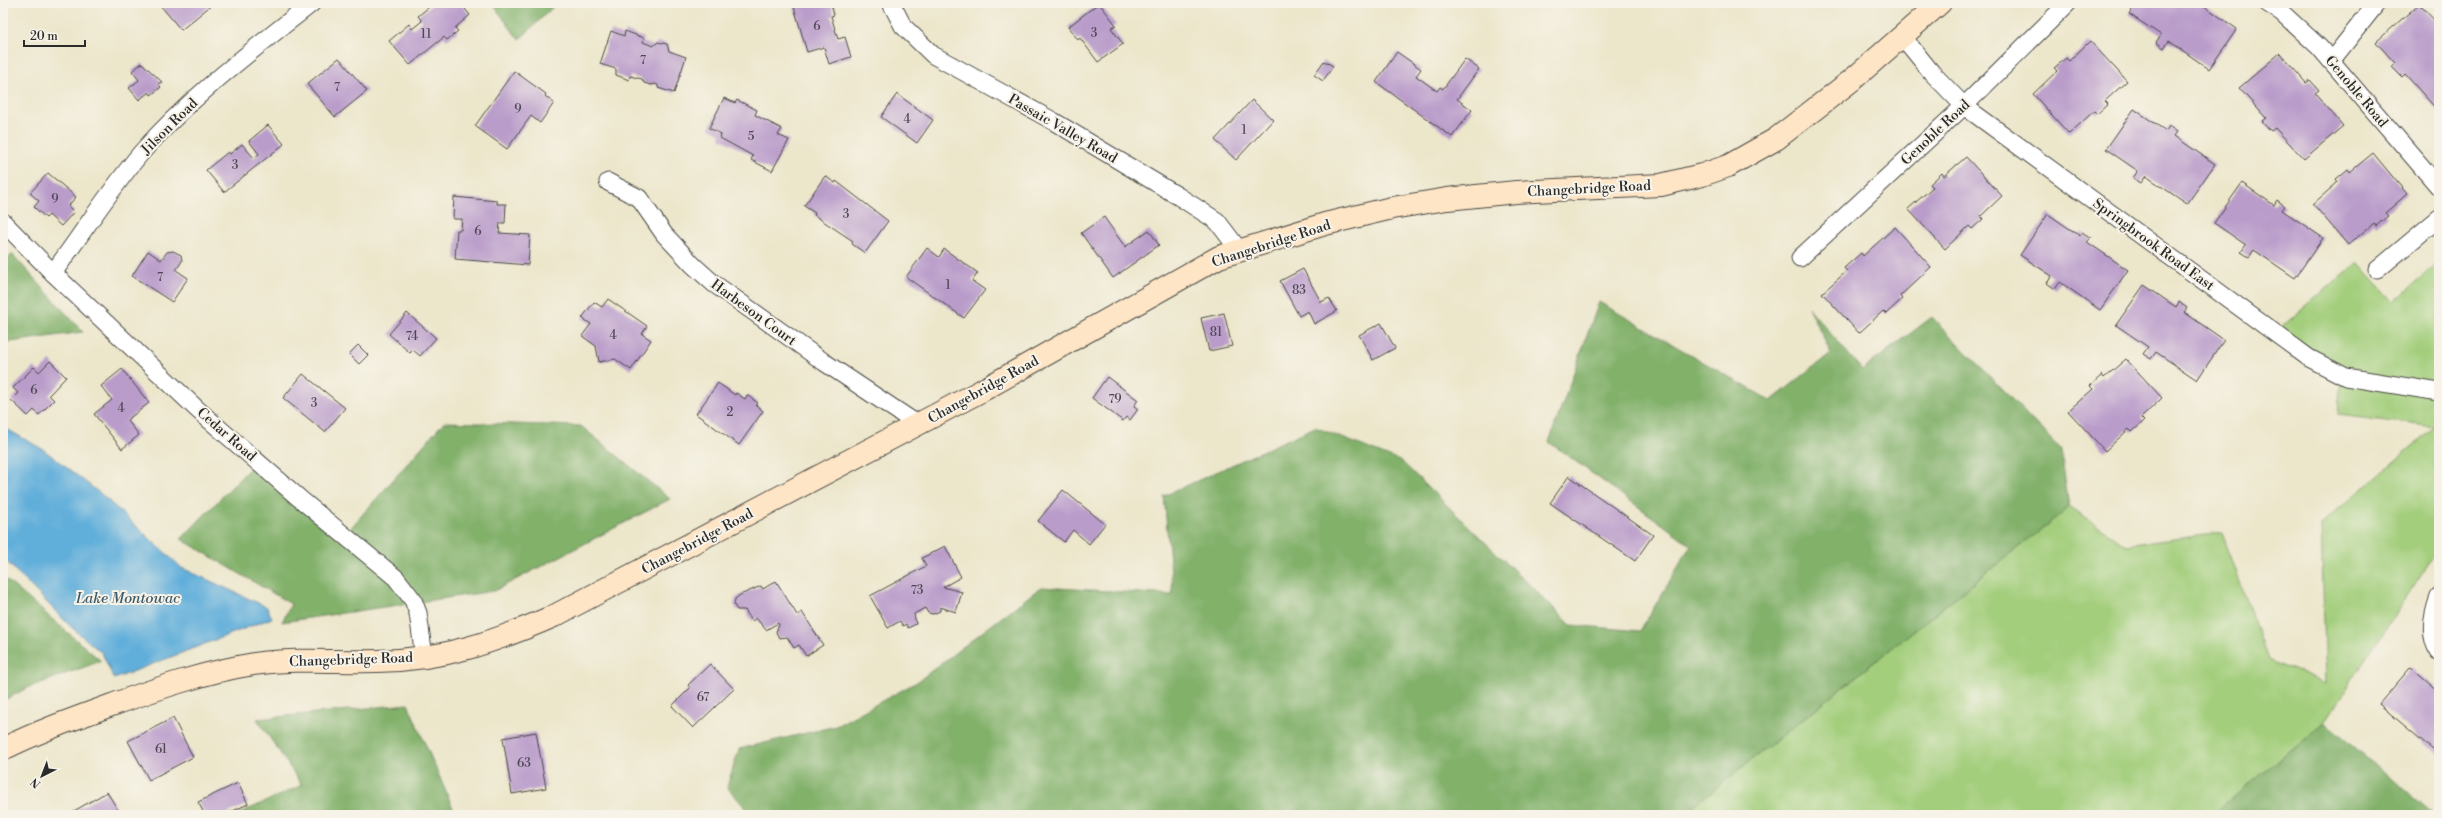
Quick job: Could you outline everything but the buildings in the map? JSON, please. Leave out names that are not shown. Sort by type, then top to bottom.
[{"type":"main road","name":"Changebridge Road","points":[[3,749],[38,732],[146,692],[222,671],[254,664],[295,660],[378,661],[452,654],[503,638],[554,616],[980,391],[1219,257],[1325,224],[1392,208],[1447,199],[1516,192],[1661,185],[1702,176],[1728,166],[1776,139],[1852,80],[1940,3]]},
{"type":"street","name":"Jilson Road","points":[[53,273],[141,154],[179,114],[220,77],[312,3]]},
{"type":"street","name":"Passaic Valley Road","points":[[891,3],[903,26],[933,54],[1052,121],[1178,196],[1216,221],[1239,250]]},
{"type":"street","name":"Genoble Road","points":[[1800,258],[1964,106],[2068,3]]},
{"type":"street","name":"Genoble Road","points":[[2267,3],[2297,27],[2331,60],[2439,187]]},
{"type":"street","points":[[2331,60],[2377,3]]},
{"type":"street","name":"Springbrook Road East","points":[[1902,36],[1932,73],[1964,106],[2310,358],[2346,377],[2439,392]]},
{"type":"street","name":"Harbeson Court","points":[[608,182],[639,198],[664,234],[692,265],[713,283],[824,362],[917,424]]},
{"type":"street","points":[[2377,270],[2439,218]]},
{"type":"street","name":"Cedar Road","points":[[3,222],[53,273],[198,410],[299,498],[396,578],[410,594],[418,613],[424,657]]},
{"type":"street","points":[[2439,597],[2432,623],[2434,637],[2439,652]]},
{"type":"green space","points":[[492,3],[557,3],[519,40]]},
{"type":"green space","points":[[12,254],[83,332],[3,343],[3,263]]},
{"type":"green space","points":[[2358,262],[2394,302],[2439,262],[2439,547],[2325,722],[2212,815],[1682,815],[2069,507],[2126,545],[2222,533],[2268,659],[2326,684],[2321,524],[2435,427],[2338,415],[2341,374],[2272,335]]},
{"type":"green space","points":[[1599,302],[1771,401],[1831,353],[1808,307],[1862,370],[1932,317],[2061,450],[2069,507],[1682,815],[752,815],[727,787],[739,749],[836,726],[917,682],[1041,587],[1173,595],[1164,496],[1315,427],[1402,462],[1571,625],[1640,631],[1691,545],[1549,442]]},
{"type":"green space","points":[[444,422],[581,426],[670,499],[494,591],[282,622],[291,604],[181,539],[254,464],[340,540]]},
{"type":"green space","points":[[3,577],[101,661],[27,688],[3,701]]},
{"type":"green space","points":[[408,704],[456,815],[236,815],[302,785],[257,719]]},
{"type":"green space","points":[[2325,722],[2435,815],[2212,815]]},
{"type":"water","name":"Lake Montowac","points":[[3,427],[44,450],[101,494],[182,568],[267,607],[272,618],[114,679],[102,653],[70,626],[3,558]]}]
